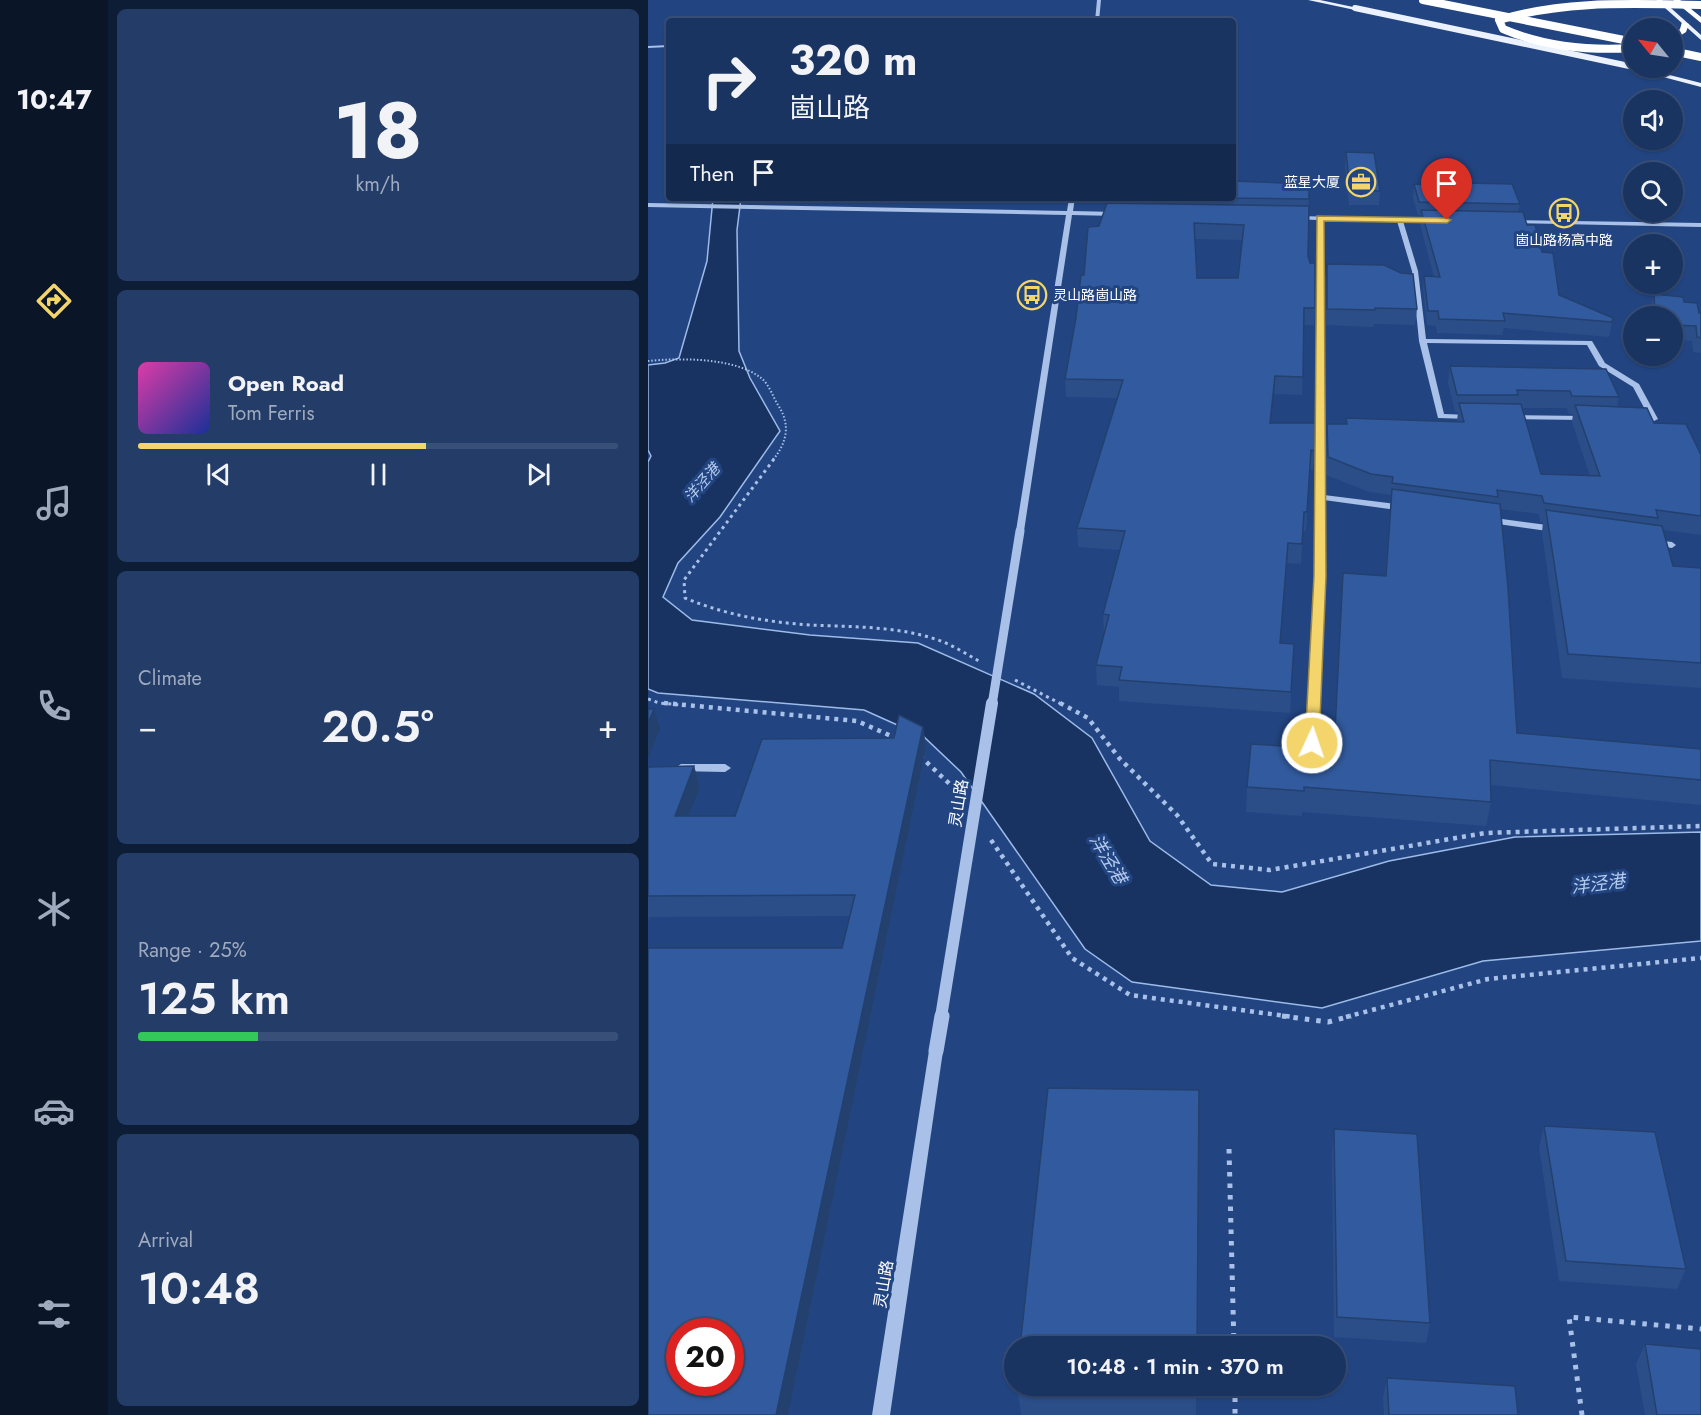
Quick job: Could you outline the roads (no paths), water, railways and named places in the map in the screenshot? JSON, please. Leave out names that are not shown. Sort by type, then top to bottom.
[{"type":"highway","points":[[1423,0],[1623,40]]},
{"type":"highway","points":[[1456,0],[1536,21]]},
{"type":"highway","points":[[1616,0],[1701,4]]},
{"type":"highway","points":[[1676,0],[1701,21]]},
{"type":"highway","points":[[1623,49],[1596,50],[1556,46],[1521,38],[1503,29],[1499,20],[1521,11],[1560,5],[1701,4]]},
{"type":"highway","points":[[1683,53],[1700,57]]},
{"type":"main road","points":[[1311,0],[1623,65]]},
{"type":"main road","points":[[1659,0],[1684,27],[1701,38]]},
{"type":"main road","points":[[1675,78],[1701,85]]},
{"type":"street","points":[[1097,18],[1100,0]]},
{"type":"street","points":[[648,46],[666,46]]},
{"type":"street","name":"灵山路","points":[[881,1415],[936,1051],[1072,201]]},
{"type":"street","points":[[648,205],[1130,214]]},
{"type":"street","points":[[1284,218],[1447,220]]},
{"type":"street","points":[[1312,743],[1320,576],[1320,218]]},
{"type":"street","points":[[1400,220],[1415,272],[1423,341],[1441,417],[1477,417]]},
{"type":"street","points":[[1505,222],[1701,225]]},
{"type":"street","points":[[1423,341],[1589,343],[1602,364],[1636,386],[1654,419],[1630,419]]},
{"type":"street","points":[[1500,417],[1595,418]]},
{"type":"street","points":[[1321,497],[1414,510]]},
{"type":"street","points":[[1472,518],[1566,531]]},
{"type":"street","points":[[1649,542],[1672,545]]},
{"type":"street","points":[[670,768],[726,768]]},
{"type":"water","name":"洋泾港","points":[[713,201],[741,201],[737,230],[739,351],[750,378],[780,431],[720,517],[678,563],[663,597],[692,620],[810,635],[918,643],[1034,694],[1092,738],[1150,841],[1211,885],[1282,892],[1389,861],[1515,837],[1701,832],[1701,941],[1483,961],[1322,1008],[1132,982],[1085,949],[961,772],[924,737],[864,710],[658,693],[648,689],[648,462],[651,456],[648,450],[648,365],[679,358],[707,261]]},
{"type":"place","name":"蓝星大厦","points":[[1361,182]]},
{"type":"place","name":"崮山路杨高中路","points":[[1564,213]]},
{"type":"place","name":"灵山路崮山路","points":[[1032,295]]}]
